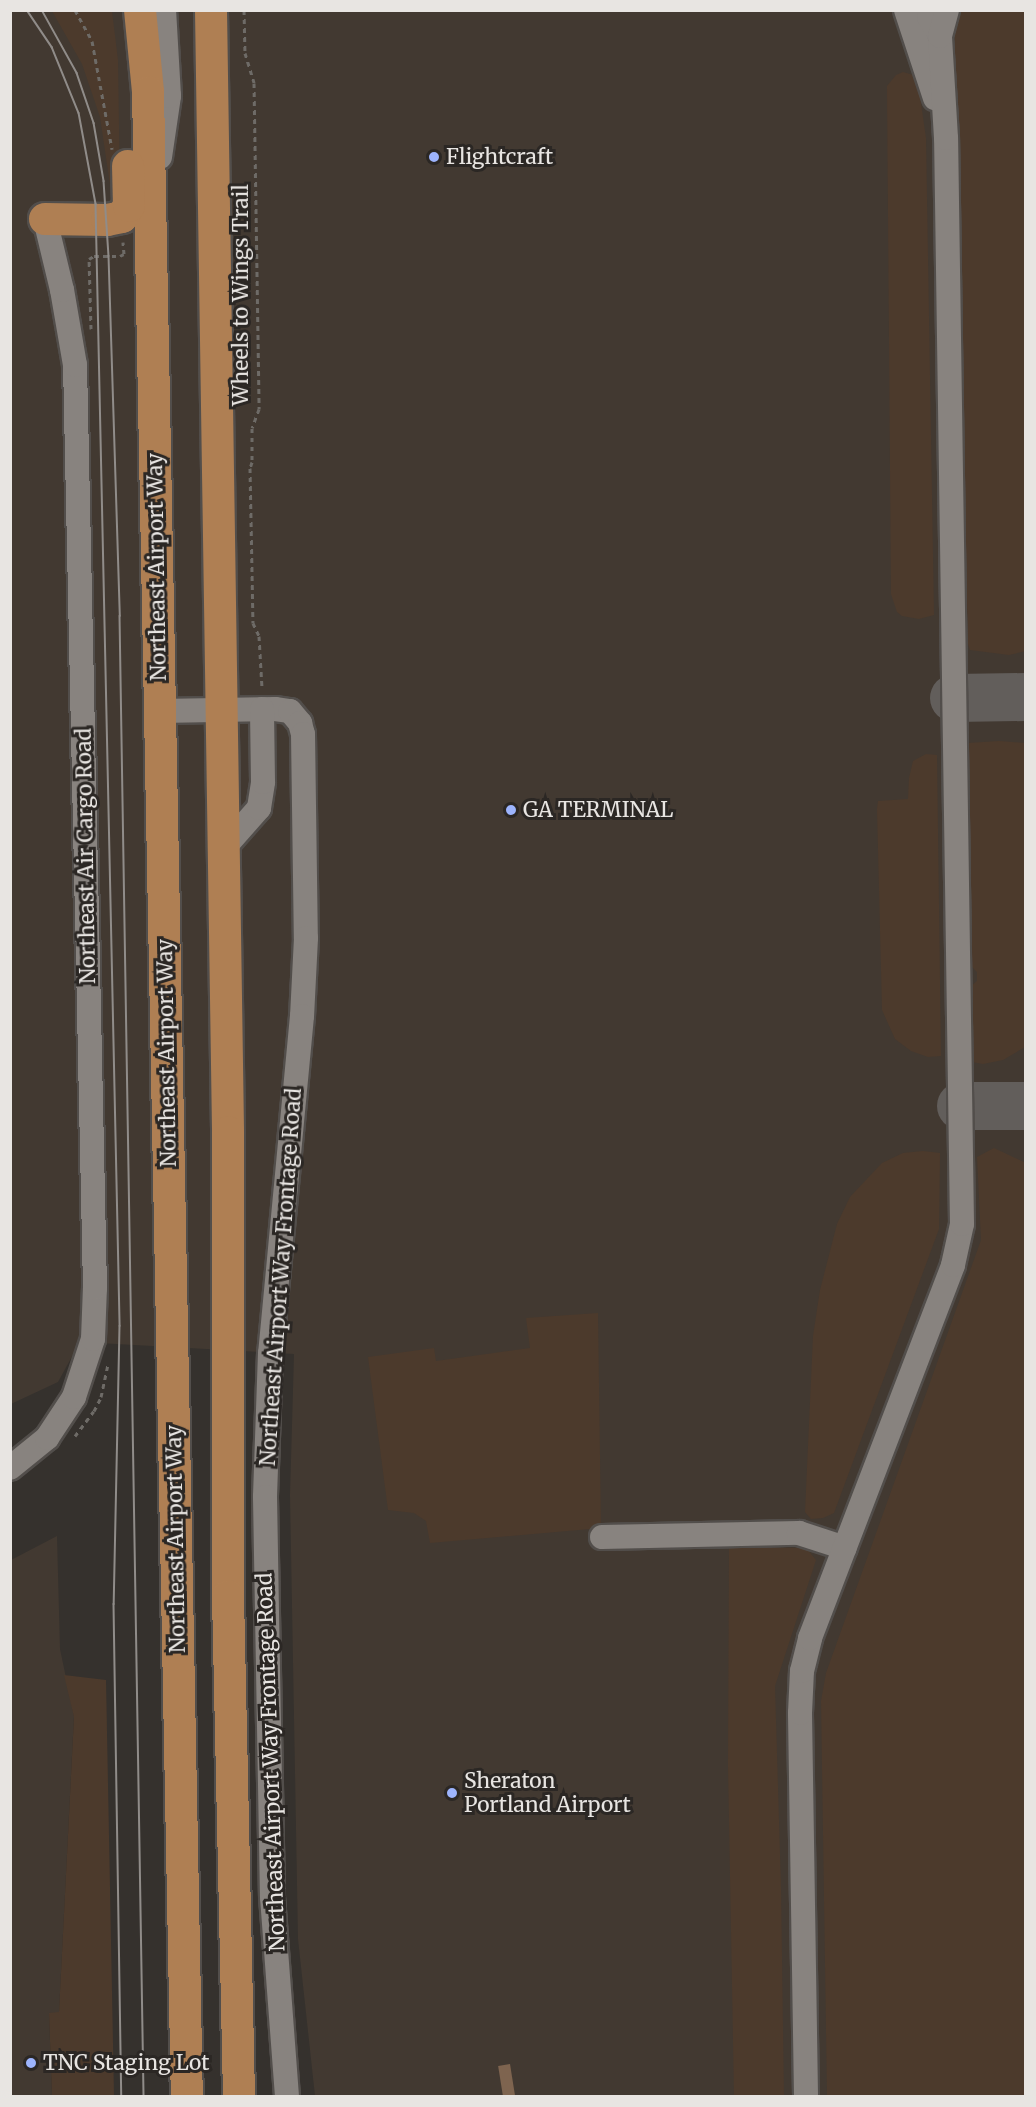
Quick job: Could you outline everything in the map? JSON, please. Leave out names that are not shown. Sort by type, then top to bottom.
[{"type":"main road","name":"Northeast Airport Way","points":[[140,10],[146,52],[151,220],[187,2097]]},
{"type":"main road","points":[[211,10],[228,1132],[228,1596],[239,2097]]},
{"type":"main road","points":[[45,219],[97,220],[120,217],[127,211],[129,206],[127,95],[146,52]]},
{"type":"street","points":[[151,220],[169,96],[164,10]]},
{"type":"street","points":[[906,10],[931,81],[946,138]]},
{"type":"street","points":[[929,10],[929,17],[940,36]]},
{"type":"street","points":[[806,2097],[800,1713],[802,1671],[810,1638],[953,1265],[962,1224],[946,138],[940,36],[947,10]]},
{"type":"street","name":"Northeast Air Cargo Road","points":[[10,1468],[47,1438],[74,1397],[93,1340],[95,1288],[75,365],[68,318],[45,219]]},
{"type":"street","points":[[222,850],[259,808],[264,782],[262,698]]},
{"type":"street","name":"Northeast Airport Way Frontage Road","points":[[159,711],[220,710],[262,698],[290,711],[300,723],[303,734],[304,971],[270,1353],[265,1497],[272,1898],[287,2097]]},
{"type":"street","points":[[602,1537],[799,1533],[845,1548]]},
{"type":"path","points":[[75,10],[92,41],[113,155]]},
{"type":"path","name":"Wheels to Wings Trail","points":[[244,10],[245,53],[254,95],[259,409],[252,428],[250,468],[253,615],[260,636],[262,698]]},
{"type":"path","points":[[89,265],[90,256],[124,254],[120,217]]},
{"type":"shaded area","points":[[11,11],[1025,11],[1025,2096],[315,2096],[298,1939],[290,1495],[294,1354],[80,1342],[58,1382],[11,1404]]},
{"type":"shaded area","points":[[52,11],[112,11],[118,60],[120,193],[113,205],[100,117],[82,64]]},
{"type":"shaded area","points":[[954,11],[1025,11],[1026,651],[1009,655],[970,650],[968,644]]},
{"type":"shaded area","points":[[903,72],[917,76],[926,138],[934,615],[919,619],[902,616],[897,612],[891,594],[887,86],[896,75]]},
{"type":"shaded area","points":[[999,741],[1025,743],[1025,1047],[1003,1060],[983,1064],[972,1062],[971,986],[977,981],[977,972],[971,966],[968,743]]},
{"type":"shaded area","points":[[926,754],[937,755],[941,1056],[928,1057],[911,1051],[895,1039],[882,1010],[877,809],[878,801],[908,799],[913,761]]},
{"type":"shaded area","points":[[994,1148],[1026,1163],[1025,2096],[827,2096],[821,1701],[826,1673],[981,1240],[977,1157]]},
{"type":"shaded area","points":[[923,1151],[940,1153],[939,1229],[834,1513],[823,1518],[811,1519],[805,1512],[813,1336],[820,1290],[837,1224],[850,1197],[882,1163],[903,1153]]},
{"type":"shaded area","points":[[598,1313],[601,1528],[430,1543],[426,1521],[414,1513],[388,1510],[368,1357],[434,1348],[436,1361],[530,1348],[526,1318]]},
{"type":"shaded area","points":[[57,1536],[60,1649],[74,1716],[59,2013],[49,2013],[52,2096],[11,2096],[11,1560]]},
{"type":"shaded area","points":[[729,1547],[801,1548],[808,1550],[816,1560],[775,1686],[784,2096],[734,2096],[728,1765]]},
{"type":"shaded area","points":[[64,1675],[106,1680],[114,2096],[52,2096],[49,2013],[59,2012],[74,1717]]},
{"type":"shaded area","points":[[510,2064],[515,2096],[503,2096],[498,2066]]},
{"type":"taxiway","points":[[954,698],[1026,697]]},
{"type":"taxiway","points":[[961,1106],[1026,1106]]},
{"type":"tram line","points":[[27,10],[52,47],[79,113],[96,204],[120,1326],[114,1604],[122,2096]]},
{"type":"tram line","points":[[42,10],[77,73],[94,123],[104,181],[109,256],[120,616],[144,2096]]},
{"type":"place","name":"Flightcraft","points":[[434,157]]},
{"type":"place","name":"GA TERMINAL","points":[[511,810]]},
{"type":"place","name":"Sheraton Portland Airport","points":[[452,1793]]},
{"type":"place","name":"TNC Staging Lot","points":[[31,2063]]}]
